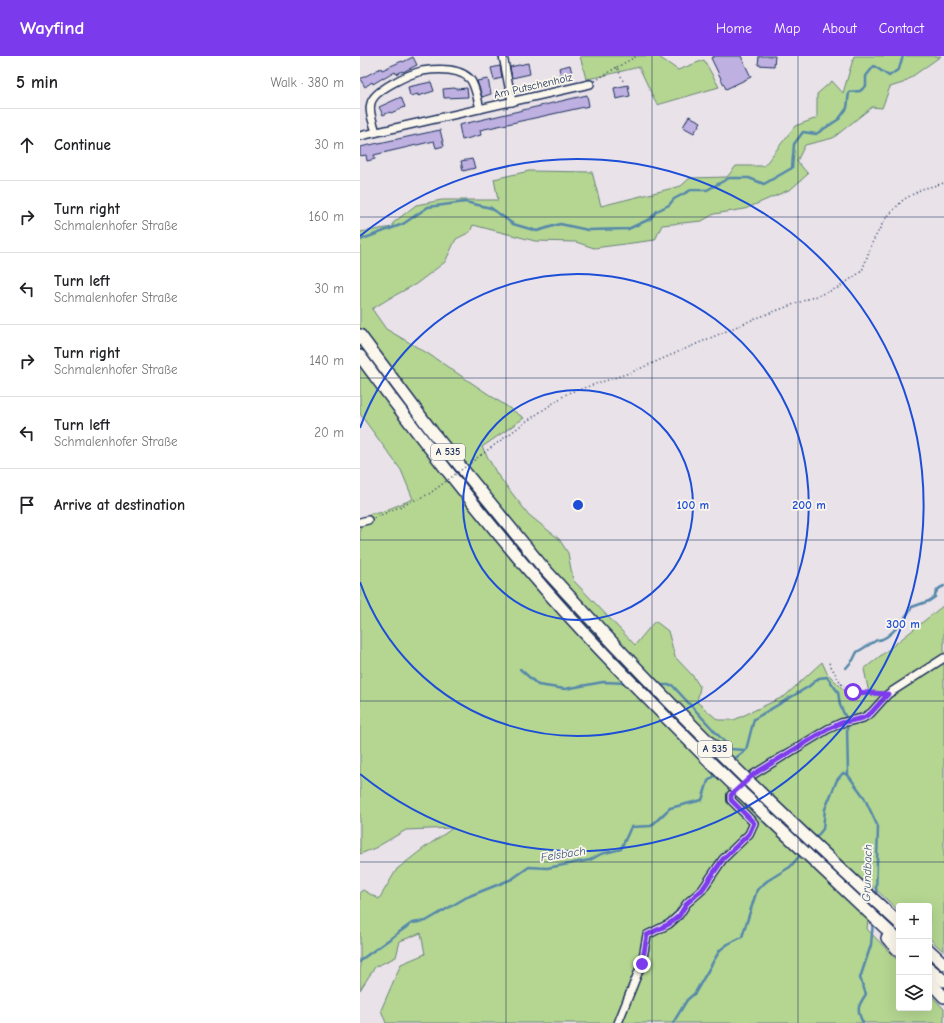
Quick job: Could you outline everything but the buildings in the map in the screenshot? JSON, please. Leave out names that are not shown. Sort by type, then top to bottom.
[{"type":"highway","name":"A 535","points":[[360,334],[434,434],[541,565],[616,646],[723,756],[814,845],[896,920]]},
{"type":"highway","name":"A 535","points":[[360,356],[423,440],[531,573],[597,646],[709,761],[897,939]]},
{"type":"highway","points":[[878,922],[888,940],[896,948]]},
{"type":"highway","points":[[932,953],[944,964]]},
{"type":"highway","points":[[932,971],[944,981]]},
{"type":"highway","points":[[932,984],[944,997]]},
{"type":"street","points":[[503,56],[512,102]]},
{"type":"street","points":[[376,132],[370,110],[371,102],[377,94],[387,86],[421,71],[447,70],[463,73],[470,79],[480,109]]},
{"type":"street","name":"Am Putschenholz","points":[[360,136],[590,84]]},
{"type":"street","points":[[360,522],[368,520]]},
{"type":"street","points":[[618,1023],[642,964],[647,935],[669,924],[679,916],[687,903],[702,890],[723,859],[749,834],[754,823],[731,800],[731,795],[754,774],[828,729],[841,723],[863,718],[871,713],[888,694],[944,658]]},
{"type":"path","points":[[590,84],[637,56]]},
{"type":"path","points":[[617,67],[624,82]]},
{"type":"path","points":[[368,520],[429,494],[481,454],[568,393],[632,372],[754,319],[838,288],[862,271],[872,243],[885,219],[904,200],[922,189],[944,183]]},
{"type":"path","points":[[829,663],[842,685],[853,692],[888,694]]},
{"type":"green space","points":[[580,56],[660,56],[659,57],[678,70],[704,60],[719,87],[657,105],[639,67],[586,79]]},
{"type":"green space","points":[[854,56],[941,56],[903,83],[890,87],[882,108],[872,107],[833,138],[805,145],[797,161],[808,174],[791,189],[745,209],[714,214],[702,221],[662,225],[655,240],[594,248],[576,242],[535,241],[473,225],[470,232],[456,239],[445,262],[416,284],[372,309],[386,329],[427,353],[524,418],[482,447],[497,474],[529,515],[559,539],[568,553],[573,580],[635,645],[655,621],[668,631],[675,657],[693,676],[700,687],[697,702],[718,720],[734,720],[785,696],[822,662],[827,673],[848,694],[869,693],[864,669],[944,605],[944,952],[932,941],[932,903],[896,903],[896,908],[871,885],[867,929],[896,959],[896,1011],[932,1011],[932,996],[944,1009],[944,1023],[386,1023],[381,1010],[401,964],[425,954],[421,933],[400,941],[396,957],[375,967],[360,990],[360,892],[363,890],[379,899],[397,869],[453,828],[406,830],[375,848],[360,854],[360,521],[366,519],[371,513],[379,513],[413,499],[401,470],[360,414],[360,232],[393,227],[393,223],[416,205],[442,200],[498,200],[494,179],[529,171],[592,172],[601,206],[681,186],[690,178],[727,177],[736,166],[764,166],[795,126],[817,118],[817,94],[832,81],[843,93]]},
{"type":"waterway","points":[[360,240],[403,224],[428,207],[465,202],[491,208],[513,224],[537,231],[560,224],[588,230],[628,229],[650,219],[657,211],[669,205],[674,199],[691,190],[707,190],[729,178],[749,178],[764,184],[792,168],[794,144],[803,132],[816,134],[839,119],[847,108],[849,92],[860,91],[866,86],[866,76],[874,66],[889,76],[899,69],[903,56]]},
{"type":"waterway","name":"Grundbach","points":[[846,668],[853,660],[857,652],[877,640],[887,637],[897,628],[912,607],[929,601],[935,597],[937,590],[944,586]]},
{"type":"waterway","points":[[520,669],[538,685],[565,689],[603,682],[627,683]]},
{"type":"waterway","name":"Felsbach","points":[[733,760],[746,750],[754,719],[808,687],[819,678],[827,677],[838,692],[840,705],[845,716]]},
{"type":"waterway","points":[[658,685],[672,685],[731,749],[745,750]]},
{"type":"waterway","name":"Grundbach","points":[[847,726],[848,775],[864,797],[878,827],[876,896]]},
{"type":"waterway","points":[[814,840],[823,829],[825,809],[837,780],[843,773],[848,775]]},
{"type":"waterway","name":"Felsbach","points":[[360,962],[362,959],[412,923],[426,921],[467,897],[512,879],[529,867],[547,868],[590,860],[601,854],[621,849],[631,827],[651,826],[670,808],[702,800],[708,781],[717,774]]},
{"type":"waterway","points":[[673,1023],[687,1000],[695,993],[720,950],[742,937],[757,890],[767,881],[790,867],[802,853]]},
{"type":"waterway","name":"Grundbach","points":[[863,1023],[859,1014],[859,1008],[866,994],[860,978],[871,945],[873,921]]},
{"type":"route","points":[[642,964],[647,935],[669,924],[679,916],[687,903],[702,890],[723,859],[749,834],[754,823],[731,800],[731,795],[754,774],[828,729],[841,723],[863,718],[871,713],[888,694],[853,692]]}]
